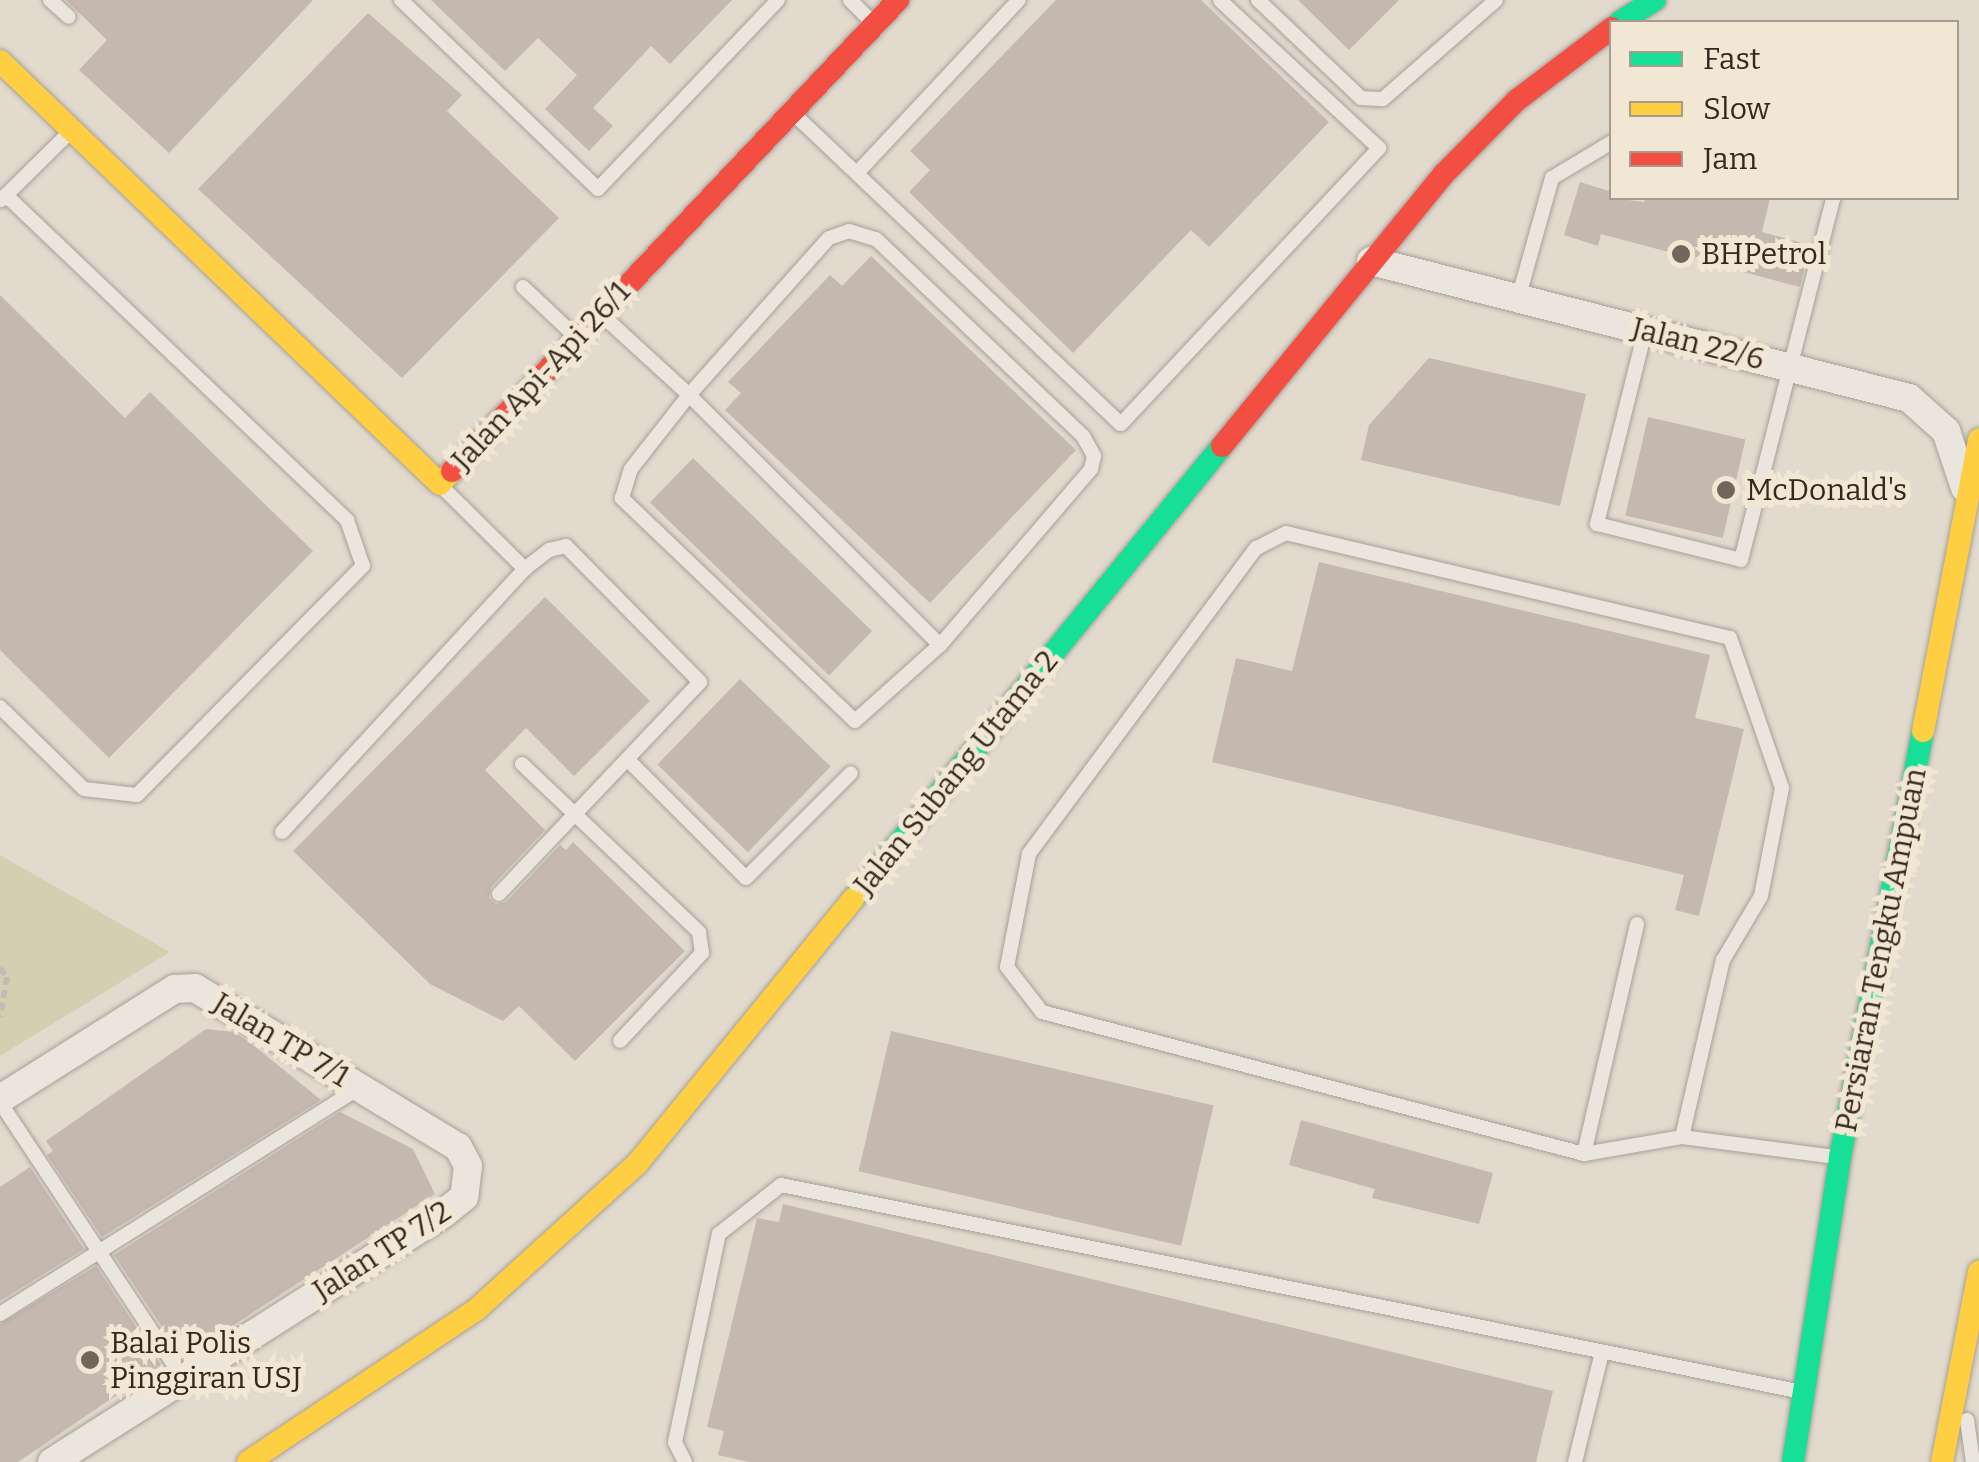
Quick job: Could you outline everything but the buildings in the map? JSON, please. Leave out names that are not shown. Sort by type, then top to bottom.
[{"type":"main road","name":"Jalan Api-Api 26/1","points":[[0,62],[440,484],[898,0]]},
{"type":"main road","points":[[1623,20],[1656,0]]},
{"type":"main road","name":"Jalan Subang Utama 2","points":[[248,1462],[477,1309],[637,1164],[1444,174],[1517,100],[1609,30]]},
{"type":"main road","name":"Persiaran Tengku Ampuan","points":[[1793,1462],[1840,1158],[1979,439]]},
{"type":"main road","points":[[1942,1462],[1979,1272]]},
{"type":"street","name":"Jalan 22/6","points":[[1370,262],[1909,398],[1946,431],[1968,498]]},
{"type":"street","name":"Jalan TP 7/1","points":[[0,1101],[175,988],[195,988],[458,1147]]},
{"type":"street","name":"Jalan TP 7/2","points":[[52,1462],[464,1197],[468,1166],[458,1147]]},
{"type":"lane","points":[[50,0],[69,17]]},
{"type":"lane","points":[[401,0],[598,189],[778,0]]},
{"type":"lane","points":[[850,0],[875,24]]},
{"type":"lane","points":[[857,173],[1019,0]]},
{"type":"lane","points":[[792,112],[1121,424],[1380,148],[1220,0]]},
{"type":"lane","points":[[1258,0],[1361,98],[1383,98],[1496,0]]},
{"type":"lane","points":[[0,707],[84,788],[137,795],[363,566],[347,520],[3,198],[72,130]]},
{"type":"lane","points":[[1518,299],[1552,178],[1609,144]]},
{"type":"lane","points":[[1645,331],[1598,524],[1740,560],[1832,200]]},
{"type":"lane","points":[[849,230],[876,239],[1083,436],[1094,456],[1091,469],[940,645],[856,721],[622,498],[631,469],[690,395],[828,238],[849,230]]},
{"type":"lane","points":[[523,286],[576,338]]},
{"type":"lane","points":[[600,314],[690,395],[940,645]]},
{"type":"lane","points":[[440,484],[525,569]]},
{"type":"lane","points":[[1682,1137],[1723,960],[1762,896],[1782,788],[1730,638],[1286,534],[1256,548],[1029,854],[1008,967],[1042,1012],[1584,1154],[1682,1137],[1840,1158]]},
{"type":"lane","points":[[282,832],[525,569],[549,550],[566,546],[700,682],[499,894]]},
{"type":"lane","points":[[626,759],[746,878],[850,773]]},
{"type":"lane","points":[[522,764],[699,932],[702,953],[620,1041]]},
{"type":"lane","points":[[1584,1154],[1637,924]]},
{"type":"lane","points":[[0,1314],[359,1088]]},
{"type":"lane","points":[[0,1101],[183,1379]]},
{"type":"lane","points":[[686,1462],[675,1442],[719,1234],[780,1185],[1802,1392]]},
{"type":"lane","points":[[1576,1462],[1602,1352]]},
{"type":"lane","points":[[1960,1370],[1973,1462]]},
{"type":"path","points":[[0,968],[7,977],[0,1016]]},
{"type":"shaded area","points":[[0,855],[170,952],[0,1056]]},
{"type":"traffic: fast","points":[[1623,20],[1655,0]]},
{"type":"traffic: fast","points":[[854,898],[1222,446]]},
{"type":"traffic: fast","points":[[1793,1462],[1840,1157],[1923,731]]},
{"type":"traffic: slow","points":[[0,61],[440,484],[452,471]]},
{"type":"traffic: slow","points":[[1923,731],[1979,439]]},
{"type":"traffic: slow","points":[[248,1462],[477,1309],[637,1164],[854,898]]},
{"type":"traffic: slow","points":[[1942,1462],[1979,1272]]},
{"type":"traffic: jam","points":[[452,471],[898,0]]},
{"type":"traffic: jam","points":[[1222,446],[1444,174],[1517,100],[1609,30]]},
{"type":"place","name":"BHPetrol","points":[[1681,254]]},
{"type":"place","name":"McDonald's","points":[[1726,490]]},
{"type":"place","name":"Balai Polis Pinggiran USJ","points":[[90,1360]]}]
